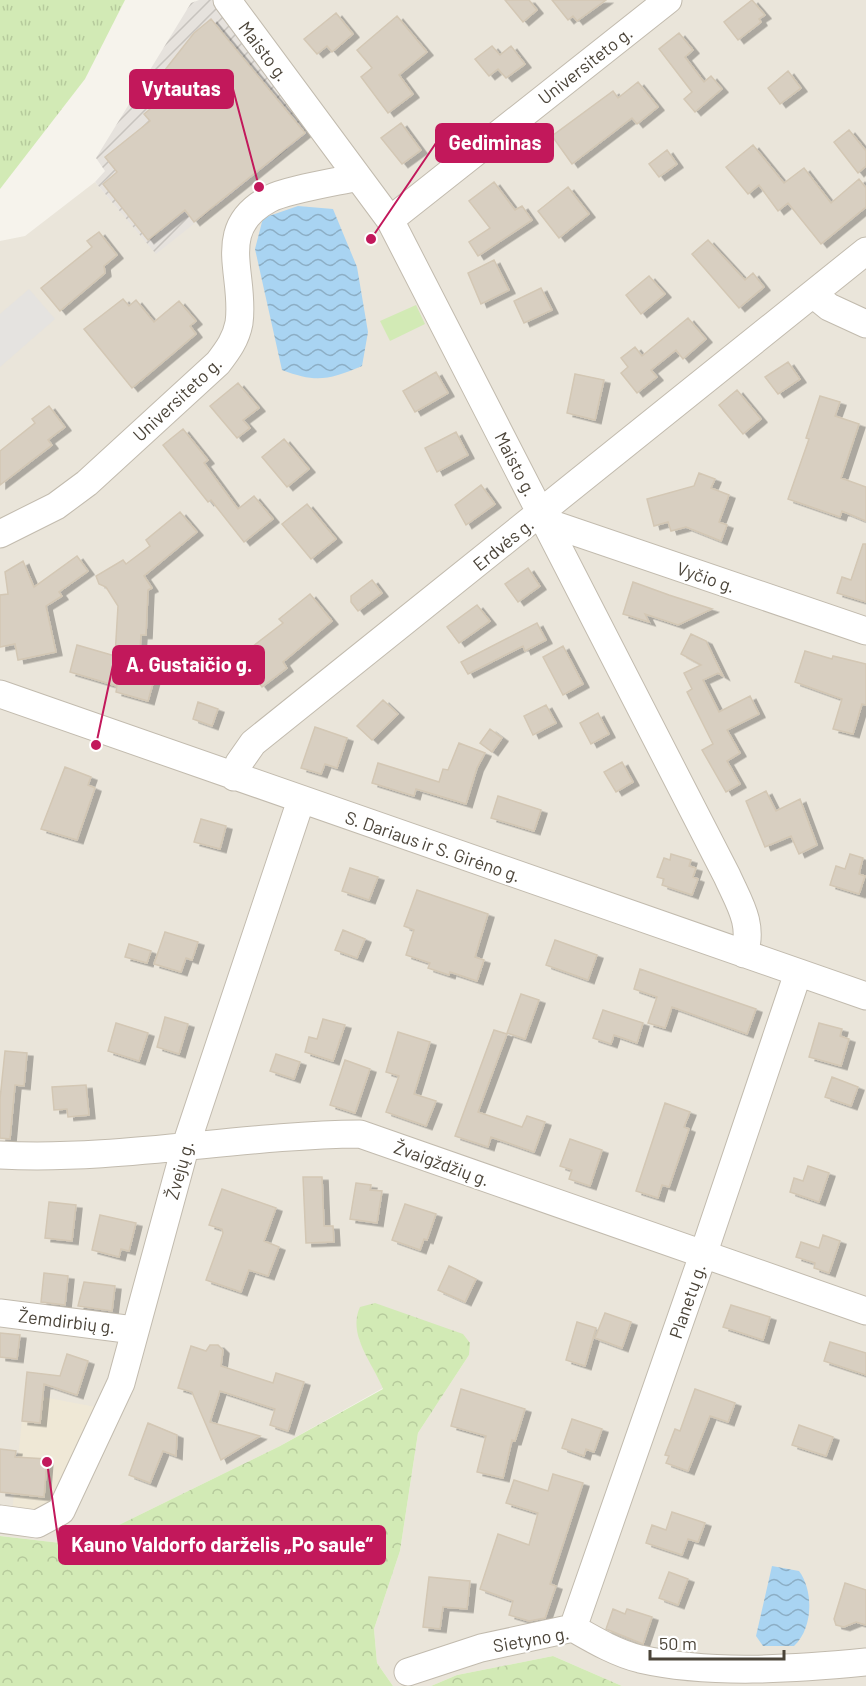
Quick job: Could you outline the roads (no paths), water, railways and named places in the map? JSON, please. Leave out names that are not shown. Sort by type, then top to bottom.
[{"type":"street","name":"Universiteto g.","points":[[390,220],[668,0]]},
{"type":"street","name":"Maisto g.","points":[[227,1],[390,220],[731,885],[748,921],[749,934],[744,954]]},
{"type":"street","name":"Universiteto g.","points":[[0,534],[56,506],[87,483],[218,363],[234,342],[239,321],[235,268],[237,230],[245,216],[270,198],[358,177]]},
{"type":"street","name":"Erdvės g.","points":[[234,777],[239,763],[253,743],[544,518],[866,251]]},
{"type":"street","points":[[813,294],[829,307],[866,324]]},
{"type":"street","name":"Vyčio g.","points":[[544,518],[866,631]]},
{"type":"street","name":"S. Dariaus ir S. Girėno g.","points":[[0,694],[866,996]]},
{"type":"street","name":"Žvejų g.","points":[[0,1519],[37,1524],[61,1511],[121,1383],[184,1148],[302,800]]},
{"type":"street","name":"Planetų g.","points":[[573,1628],[798,973]]},
{"type":"street","name":"Žvaigždžių g.","points":[[0,1155],[47,1157],[184,1148],[315,1134],[360,1134],[866,1311]]},
{"type":"street","name":"Žemdirbių g.","points":[[0,1313],[134,1330]]},
{"type":"street","name":"Sietyno g.","points":[[408,1672],[481,1648],[573,1628],[599,1643],[639,1659],[712,1667],[801,1669],[866,1662]]},
{"type":"water","points":[[298,206],[333,209],[357,267],[368,332],[362,366],[331,377],[304,377],[282,370],[255,249],[263,218]]},
{"type":"water","points":[[772,1566],[799,1571],[807,1589],[808,1620],[805,1630],[794,1646],[763,1646],[756,1636]]},
{"type":"place","name":"Vytautas","points":[[259,187]]},
{"type":"place","name":"Gediminas","points":[[371,239]]},
{"type":"place","name":"A. Gustaičio g.","points":[[96,745]]},
{"type":"place","name":"Kauno Valdorfo darželis „Po saule“","points":[[47,1462]]}]
